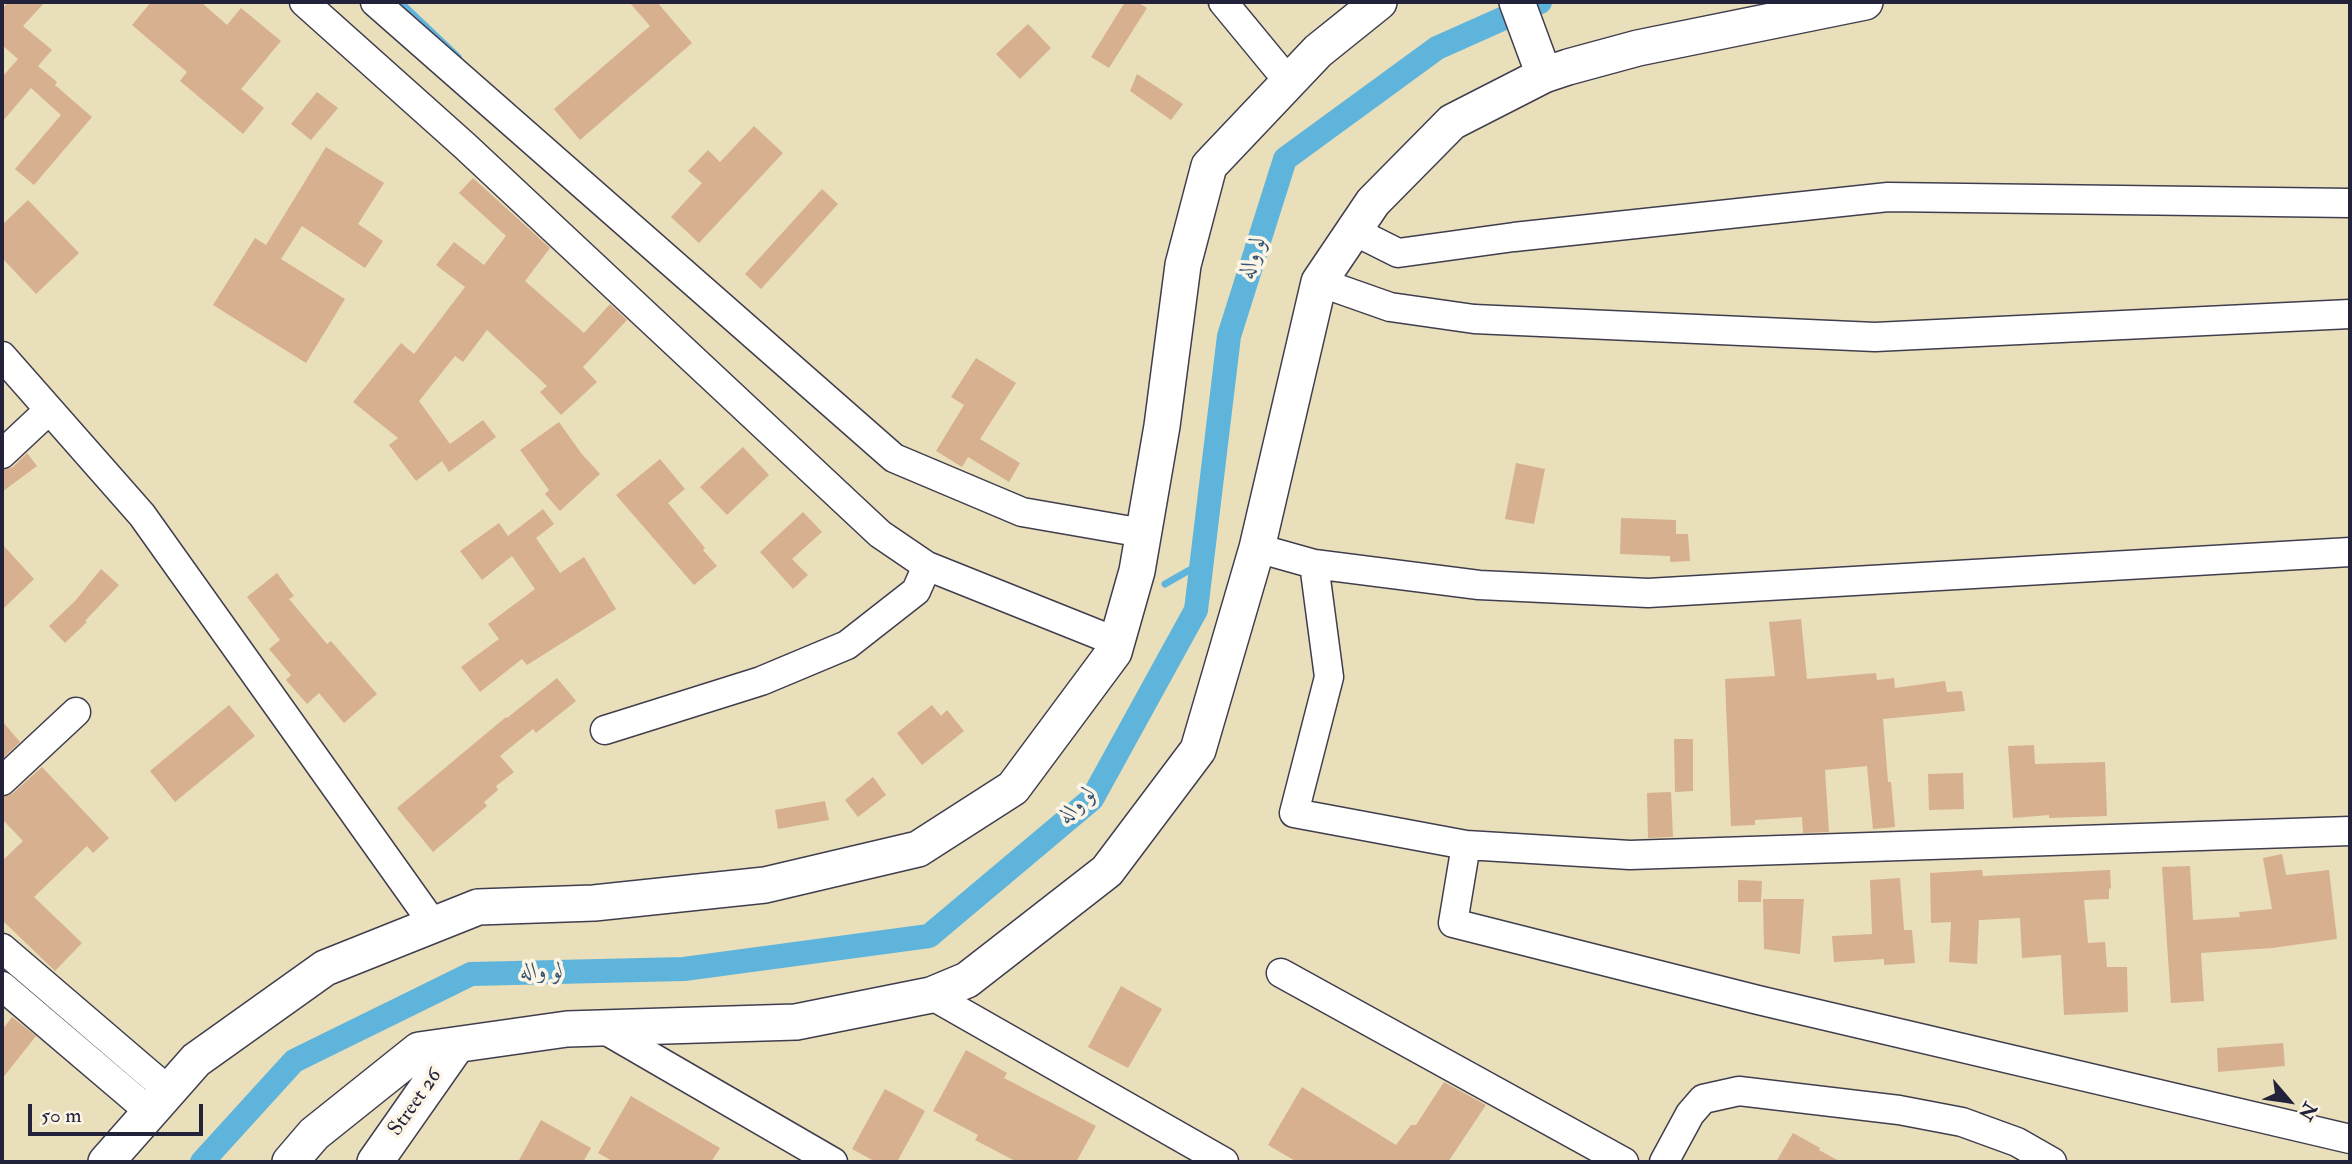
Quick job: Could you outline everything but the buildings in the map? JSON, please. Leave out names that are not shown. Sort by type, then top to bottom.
[{"type":"street","points":[[304,2],[465,146],[880,534],[927,566],[1117,642]]},
{"type":"street","points":[[375,2],[894,458],[1021,512],[1143,533]]},
{"type":"street","points":[[1223,2],[1289,82]]},
{"type":"street","points":[[106,1162],[197,1060],[325,968],[478,907],[594,903],[765,885],[918,849],[1013,788],[1114,652],[1137,571],[1162,426],[1183,265],[1209,166],[1318,51],[1379,2]]},
{"type":"street","points":[[1517,2],[1541,67]]},
{"type":"street","points":[[290,1162],[314,1134],[419,1050],[567,1029],[796,1022],[931,995],[967,980],[1107,871],[1198,750],[1257,548],[1319,282],[1373,202],[1452,122],[1541,67],[1567,67],[1638,48],[1865,2]]},
{"type":"street","points":[[1354,231],[1398,253],[1527,236],[1888,197],[2350,203]]},
{"type":"street","points":[[1319,282],[1390,307],[1474,320],[1875,337],[2350,314]]},
{"type":"street","points":[[2,356],[142,515],[434,925]]},
{"type":"street","points":[[2,454],[49,410]]},
{"type":"street","points":[[1257,548],[1314,564],[1479,585],[1648,593],[2350,552]]},
{"type":"street","points":[[1314,564],[1329,677],[1294,813],[1466,845],[1630,855],[2350,831]]},
{"type":"street","points":[[605,730],[761,681],[847,645],[916,591],[927,566]]},
{"type":"street","points":[[2,781],[76,712]]},
{"type":"street","points":[[1466,845],[1453,923],[1758,1000],[2350,1139]]},
{"type":"street","points":[[2,948],[160,1101]]},
{"type":"street","points":[[1282,973],[1624,1162]]},
{"type":"street","points":[[2,986],[160,1101]]},
{"type":"street","points":[[931,995],[1224,1162]]},
{"type":"street","points":[[600,1027],[832,1162]]},
{"type":"street","name":"Street 26","points":[[384,1159],[457,1045]]},
{"type":"street","points":[[1664,1162],[1690,1114],[1703,1099],[1739,1091],[1899,1110],[1962,1122],[2017,1142],[2052,1162]]},
{"type":"waterway","points":[[400,2],[458,57]]},
{"type":"waterway","name":"لو واله","points":[[202,1162],[294,1061],[471,974],[684,969],[929,936],[1092,799],[1196,610],[1229,336],[1285,159],[1437,48],[1540,2]]},
{"type":"waterway","points":[[1165,584],[1202,563]]}]
